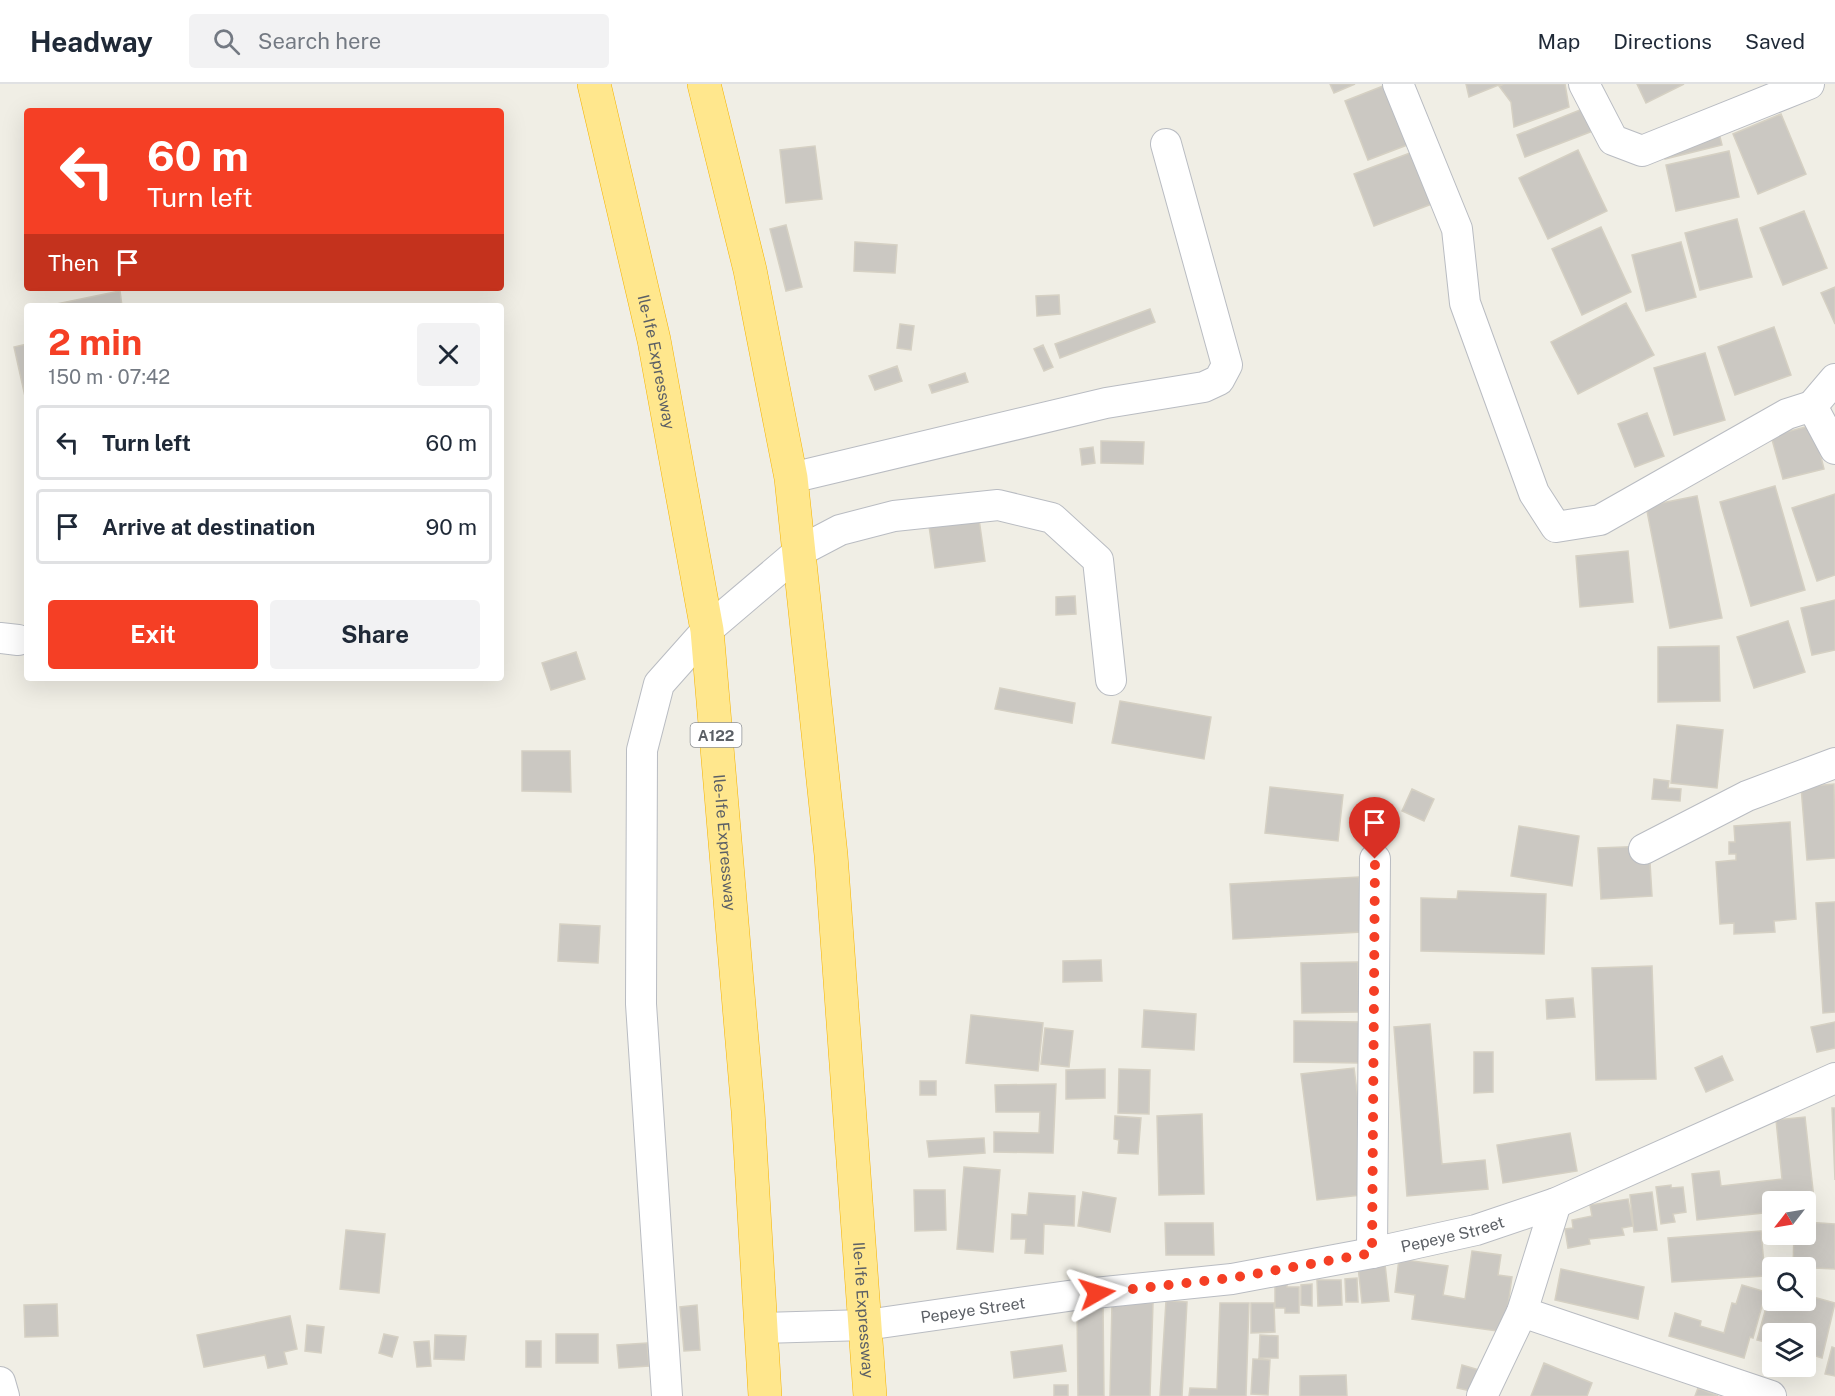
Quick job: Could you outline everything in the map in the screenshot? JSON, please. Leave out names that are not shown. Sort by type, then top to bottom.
[{"type":"highway","name":"Ile-Ife Expressway","points":[[594,84],[654,340],[707,630],[748,1111],[765,1396]]},
{"type":"highway","name":"Ile-Ife Expressway","points":[[704,84],[750,270],[791,478],[832,867],[870,1396]]},
{"type":"street","points":[[1398,84],[1457,229],[1465,303],[1534,493],[1556,527],[1600,520],[1787,414],[1812,406],[1835,379]]},
{"type":"street","points":[[1584,84],[1613,140],[1642,151],[1809,84]]},
{"type":"street","points":[[791,478],[1106,402],[1204,387],[1219,380],[1227,365],[1166,144]]},
{"type":"street","points":[[1812,406],[1835,449]]},
{"type":"street","points":[[667,1396],[641,1004],[642,750],[659,684],[707,630],[800,551],[840,530],[894,516],[998,505],[1052,518],[1098,560],[1111,680]]},
{"type":"street","points":[[1644,849],[1747,796],[1835,763]]},
{"type":"street","points":[[1372,1253],[1375,859]]},
{"type":"street","name":"Pepeye Street","points":[[761,1328],[866,1325],[1075,1295],[1232,1278],[1372,1253],[1476,1230],[1556,1203],[1835,1078]]},
{"type":"street","points":[[1482,1396],[1522,1312],[1556,1203]]},
{"type":"street","points":[[1522,1312],[1771,1396]]},
{"type":"street","points":[[0,1382],[4,1396]]},
{"type":"building","points":[[1330,84],[1355,84],[1334,93]]},
{"type":"building","points":[[1388,84],[1415,142],[1368,160],[1345,101]]},
{"type":"building","points":[[1466,84],[1501,84],[1469,97]]},
{"type":"building","points":[[1504,84],[1565,84],[1569,107],[1514,127],[1511,102],[1499,86]]},
{"type":"building","points":[[1637,84],[1684,84],[1646,103]]},
{"type":"building","points":[[1590,106],[1598,129],[1525,157],[1517,135]]},
{"type":"building","points":[[1781,114],[1806,174],[1758,194],[1733,134]]},
{"type":"building","points":[[1716,121],[1722,145],[1665,159],[1659,135]]},
{"type":"building","points":[[815,146],[822,199],[786,203],[780,150]]},
{"type":"building","points":[[1418,150],[1437,202],[1374,226],[1354,174]]},
{"type":"building","points":[[1578,150],[1607,211],[1548,239],[1519,178]]},
{"type":"building","points":[[1729,151],[1739,197],[1676,211],[1666,165]]},
{"type":"building","points":[[1804,211],[1827,268],[1783,285],[1760,228]]},
{"type":"building","points":[[1737,219],[1752,277],[1700,290],[1685,233]]},
{"type":"building","points":[[786,225],[802,287],[786,291],[770,229]]},
{"type":"building","points":[[1601,227],[1631,292],[1582,315],[1552,249]]},
{"type":"building","points":[[855,242],[897,245],[895,273],[854,271]]},
{"type":"building","points":[[1681,242],[1696,297],[1646,311],[1632,255]]},
{"type":"building","points":[[1835,287],[1835,324],[1821,293]]},
{"type":"building","points":[[120,291],[122,303],[61,303]]},
{"type":"building","points":[[1059,295],[1060,314],[1037,316],[1036,296]]},
{"type":"building","points":[[1626,303],[1654,355],[1578,394],[1551,342]]},
{"type":"building","points":[[1150,309],[1155,322],[1060,358],[1055,344]]},
{"type":"building","points":[[900,324],[914,326],[911,350],[897,348]]},
{"type":"building","points":[[1774,327],[1791,375],[1735,395],[1718,347]]},
{"type":"building","points":[[24,345],[24,392],[14,347]]},
{"type":"building","points":[[1043,345],[1053,367],[1044,371],[1034,349]]},
{"type":"building","points":[[1705,353],[1725,420],[1674,435],[1654,368]]},
{"type":"building","points":[[897,366],[902,381],[875,390],[869,376]]},
{"type":"building","points":[[965,373],[968,382],[932,393],[929,385]]},
{"type":"building","points":[[1647,413],[1664,456],[1635,467],[1618,424]]},
{"type":"building","points":[[1813,425],[1824,469],[1783,479],[1771,436]]},
{"type":"building","points":[[1101,441],[1144,442],[1143,464],[1101,463]]},
{"type":"building","points":[[1093,447],[1095,463],[1082,465],[1080,449]]},
{"type":"building","points":[[1775,486],[1805,590],[1751,606],[1720,502]]},
{"type":"building","points":[[1835,494],[1835,575],[1817,581],[1792,508]]},
{"type":"building","points":[[1697,496],[1722,618],[1670,628],[1646,506]]},
{"type":"building","points":[[978,512],[985,561],[935,568],[928,519]]},
{"type":"building","points":[[1628,551],[1633,602],[1580,607],[1576,556]]},
{"type":"building","points":[[1075,596],[1076,614],[1056,615],[1056,597]]},
{"type":"building","points":[[1835,600],[1835,650],[1812,655],[1801,608]]},
{"type":"building","points":[[1788,621],[1805,672],[1754,688],[1737,637]]},
{"type":"building","points":[[1719,646],[1720,701],[1658,702],[1658,647]]},
{"type":"building","points":[[576,652],[585,679],[551,690],[542,663]]},
{"type":"building","points":[[1000,688],[1075,703],[1072,723],[995,709]]},
{"type":"building","points":[[1120,701],[1211,717],[1204,759],[1112,743]]},
{"type":"building","points":[[1677,725],[1723,730],[1717,788],[1671,783]]},
{"type":"building","points":[[522,751],[570,751],[571,792],[522,791]]},
{"type":"building","points":[[1654,779],[1669,781],[1668,788],[1681,789],[1680,801],[1652,799]]},
{"type":"building","points":[[1834,784],[1835,858],[1807,860],[1801,787]]},
{"type":"building","points":[[1270,787],[1343,795],[1338,841],[1265,833]]},
{"type":"building","points":[[1412,789],[1434,799],[1424,821],[1402,811]]},
{"type":"building","points":[[1790,822],[1796,919],[1774,921],[1775,932],[1734,934],[1734,923],[1720,924],[1716,862],[1736,860],[1736,854],[1729,854],[1729,842],[1735,842],[1734,826]]},
{"type":"building","points":[[1519,826],[1579,836],[1572,886],[1511,876]]},
{"type":"building","points":[[1649,846],[1652,896],[1601,899],[1598,848]]},
{"type":"building","points":[[1359,877],[1362,932],[1233,939],[1230,884]]},
{"type":"building","points":[[1458,891],[1546,894],[1544,954],[1421,951],[1421,898],[1457,899]]},
{"type":"building","points":[[1835,902],[1835,1012],[1823,1013],[1816,903]]},
{"type":"building","points":[[560,924],[600,926],[598,963],[558,961]]},
{"type":"building","points":[[1101,960],[1102,981],[1063,982],[1063,961]]},
{"type":"building","points":[[1358,962],[1359,1012],[1302,1013],[1301,963]]},
{"type":"building","points":[[1652,966],[1656,1079],[1596,1080],[1592,968]]},
{"type":"building","points":[[1573,998],[1575,1017],[1547,1019],[1546,1000]]},
{"type":"building","points":[[1144,1010],[1196,1014],[1194,1050],[1142,1047]]},
{"type":"building","points":[[971,1015],[1043,1023],[1038,1071],[966,1063]]},
{"type":"building","points":[[1294,1021],[1360,1022],[1359,1063],[1294,1062]]},
{"type":"building","points":[[1835,1022],[1835,1048],[1817,1052],[1811,1027]]},
{"type":"building","points":[[1430,1024],[1442,1164],[1485,1160],[1488,1189],[1407,1196],[1394,1027]]},
{"type":"building","points":[[1045,1028],[1073,1031],[1069,1067],[1041,1064]]},
{"type":"building","points":[[1474,1052],[1493,1052],[1493,1092],[1474,1093]]},
{"type":"building","points":[[1722,1056],[1733,1080],[1706,1092],[1695,1068]]},
{"type":"building","points":[[1354,1068],[1370,1194],[1317,1200],[1301,1074]]},
{"type":"building","points":[[1105,1069],[1105,1098],[1066,1099],[1066,1070]]},
{"type":"building","points":[[1119,1069],[1150,1070],[1149,1114],[1118,1113]]},
{"type":"building","points":[[920,1081],[936,1081],[936,1095],[920,1095]]},
{"type":"building","points":[[1056,1084],[1053,1153],[994,1152],[994,1132],[1039,1133],[1040,1112],[996,1112],[995,1085]]},
{"type":"building","points":[[1832,1108],[1835,1108],[1835,1180]]},
{"type":"building","points":[[1202,1114],[1204,1194],[1159,1195],[1157,1116]]},
{"type":"building","points":[[1115,1116],[1141,1118],[1138,1154],[1118,1153],[1119,1140],[1114,1139]]},
{"type":"building","points":[[1805,1117],[1813,1191],[1762,1191],[1762,1213],[1697,1220],[1692,1174],[1719,1171],[1721,1186],[1782,1179],[1776,1120]]},
{"type":"building","points":[[1570,1133],[1577,1171],[1503,1183],[1497,1145]]},
{"type":"building","points":[[984,1138],[985,1153],[929,1157],[927,1141]]},
{"type":"building","points":[[964,1167],[1000,1170],[993,1252],[957,1249]]},
{"type":"building","points":[[1671,1185],[1671,1188],[1683,1187],[1686,1212],[1673,1214],[1675,1222],[1661,1224],[1656,1187]]},
{"type":"building","points":[[914,1190],[945,1190],[946,1230],[915,1231]]},
{"type":"building","points":[[1083,1192],[1116,1198],[1110,1232],[1078,1226]]},
{"type":"building","points":[[1652,1192],[1657,1230],[1634,1232],[1630,1195]]},
{"type":"building","points":[[1029,1193],[1075,1196],[1074,1226],[1044,1224],[1043,1254],[1025,1253],[1026,1239],[1011,1239],[1012,1214],[1027,1215]]},
{"type":"building","points":[[1628,1199],[1633,1226],[1622,1228],[1624,1235],[1589,1239],[1590,1244],[1568,1248],[1565,1229],[1573,1228],[1572,1220],[1592,1216],[1590,1205]]},
{"type":"building","points":[[1165,1223],[1213,1223],[1214,1255],[1166,1255]]},
{"type":"building","points":[[1816,1223],[1835,1224],[1835,1269],[1816,1268],[1816,1257],[1793,1257],[1794,1245],[1816,1245]]},
{"type":"building","points":[[346,1230],[385,1234],[379,1293],[340,1289]]},
{"type":"building","points":[[1761,1231],[1762,1276],[1672,1282],[1668,1238]]},
{"type":"building","points":[[1472,1251],[1501,1255],[1498,1275],[1512,1277],[1504,1332],[1412,1319],[1415,1295],[1395,1292],[1399,1259],[1448,1266],[1443,1295],[1465,1299]]},
{"type":"building","points":[[1385,1264],[1389,1301],[1362,1303],[1358,1267]]},
{"type":"building","points":[[1561,1269],[1644,1287],[1638,1319],[1555,1300]]},
{"type":"building","points":[[1357,1278],[1358,1302],[1346,1302],[1345,1279]]},
{"type":"building","points":[[1275,1280],[1287,1281],[1287,1287],[1299,1287],[1299,1313],[1285,1313],[1285,1308],[1275,1308]]},
{"type":"building","points":[[1317,1280],[1341,1280],[1342,1305],[1318,1306]]},
{"type":"building","points":[[1312,1284],[1312,1306],[1301,1305],[1301,1285]]},
{"type":"building","points":[[1742,1285],[1762,1291],[1762,1306],[1753,1338],[1750,1337],[1744,1358],[1669,1336],[1675,1313],[1701,1321],[1700,1326],[1724,1333],[1732,1303],[1736,1304]]},
{"type":"building","points":[[1816,1298],[1835,1303],[1822,1358],[1816,1356],[1816,1323],[1762,1323],[1762,1341],[1757,1340],[1765,1311],[1816,1311]]},
{"type":"building","points":[[1112,1301],[1153,1303],[1150,1396],[1110,1396]]},
{"type":"building","points":[[1166,1301],[1187,1302],[1182,1396],[1160,1396]]},
{"type":"building","points":[[1103,1303],[1104,1396],[1078,1396],[1077,1304]]},
{"type":"building","points":[[1220,1303],[1249,1303],[1246,1396],[1189,1396],[1190,1388],[1217,1389]]},
{"type":"building","points":[[1251,1303],[1274,1303],[1275,1332],[1251,1333]]},
{"type":"building","points":[[57,1304],[58,1336],[25,1337],[24,1305]]},
{"type":"building","points":[[697,1305],[700,1350],[684,1351],[680,1307]]},
{"type":"building","points":[[290,1316],[297,1349],[284,1352],[287,1364],[268,1368],[265,1355],[204,1367],[197,1335]]},
{"type":"building","points":[[307,1325],[324,1327],[321,1353],[305,1351]]},
{"type":"building","points":[[384,1334],[398,1337],[392,1357],[379,1353]]},
{"type":"building","points":[[556,1334],[598,1334],[598,1363],[556,1363]]},
{"type":"building","points":[[435,1335],[466,1336],[464,1360],[434,1359]]},
{"type":"building","points":[[1260,1335],[1278,1336],[1278,1358],[1259,1358]]},
{"type":"building","points":[[429,1341],[431,1366],[417,1367],[414,1342]]},
{"type":"building","points":[[526,1341],[541,1341],[541,1367],[526,1367]]},
{"type":"building","points":[[647,1343],[649,1366],[619,1368],[617,1345]]},
{"type":"building","points":[[1062,1345],[1066,1371],[1014,1378],[1011,1352]]},
{"type":"building","points":[[1832,1347],[1835,1348],[1835,1376],[1825,1374]]},
{"type":"building","points":[[1253,1359],[1270,1360],[1268,1395],[1251,1394]]},
{"type":"building","points":[[1544,1363],[1592,1383],[1587,1396],[1531,1396]]},
{"type":"building","points":[[1462,1365],[1486,1372],[1480,1393],[1457,1388]]},
{"type":"building","points":[[1346,1375],[1347,1396],[1300,1396],[1300,1376]]},
{"type":"building","points":[[1054,1385],[1068,1385],[1068,1396],[1054,1396]]},
{"type":"building","points":[[1698,1388],[1718,1396],[1695,1396]]},
{"type":"route","points":[[1097,1293],[1232,1278],[1372,1253],[1375,859]]}]
